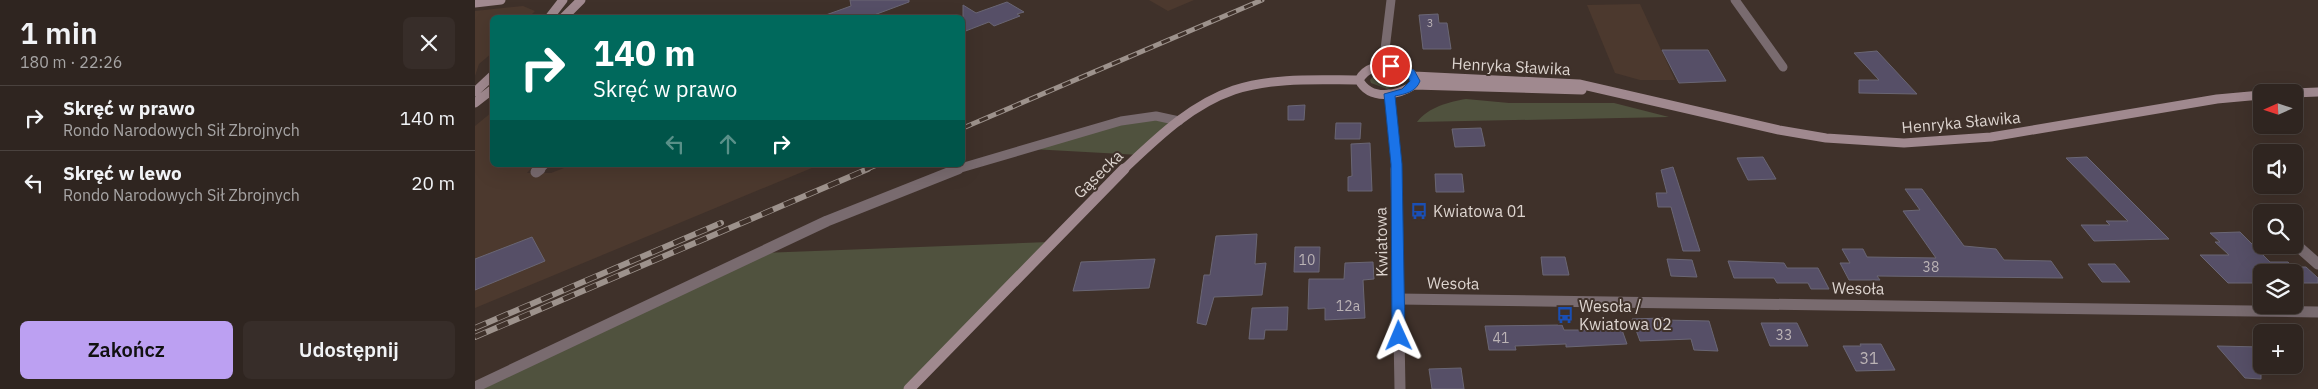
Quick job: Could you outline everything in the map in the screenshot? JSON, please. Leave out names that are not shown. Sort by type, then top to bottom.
[{"type":"main road","points":[[475,3],[486,0]]},
{"type":"main road","points":[[475,3],[501,0]]},
{"type":"main road","points":[[551,15],[563,0]]},
{"type":"main road","points":[[566,15],[581,0]]},
{"type":"main road","points":[[1383,66],[1399,67],[1414,80],[1406,91],[1389,94],[1369,91],[1363,88],[1359,80],[1364,72],[1383,66]]},
{"type":"main road","points":[[475,92],[490,78]]},
{"type":"main road","name":"Gąsecka","points":[[909,389],[1096,195],[1179,121],[1217,97],[1245,88],[1273,82],[1359,80]]},
{"type":"main road","name":"Henryka Sławika","points":[[1414,80],[1606,91],[1826,138],[1904,143],[1991,137],[2217,99],[2253,96]]},
{"type":"main road","points":[[475,103],[490,90]]},
{"type":"main road","points":[[2303,93],[2318,92]]},
{"type":"street","points":[[1383,66],[1391,0]]},
{"type":"street","points":[[1735,0],[1783,67]]},
{"type":"street","name":"Kwiatowa","points":[[1389,94],[1396,164],[1400,389]]},
{"type":"street","points":[[965,167],[1121,121],[1157,116],[1179,121]]},
{"type":"street","points":[[475,387],[827,221],[964,167]]},
{"type":"street","points":[[2303,251],[2318,264]]},
{"type":"street","name":"Wesoła","points":[[1398,299],[2318,312]]},
{"type":"shaded area","points":[[1149,0],[1194,0],[1168,11]]},
{"type":"shaded area","points":[[1640,4],[1675,80],[1640,80],[1615,73],[1587,5]]},
{"type":"shaded area","points":[[523,6],[535,11],[531,15],[490,15],[490,55],[479,64],[475,76],[475,11]]},
{"type":"shaded area","points":[[490,114],[490,167],[532,167],[527,173],[551,173],[567,167],[814,167],[475,308],[475,126]]},
{"type":"green space","points":[[1387,71],[1402,77],[1402,83],[1387,89],[1371,83],[1370,80],[1375,74]]},
{"type":"green space","points":[[1466,99],[1509,103],[1614,103],[1669,117],[1417,122],[1427,112],[1439,106]]},
{"type":"green space","points":[[1156,116],[1179,121],[1140,155],[1031,149],[1121,121]]},
{"type":"green space","points":[[1049,242],[909,389],[475,389],[759,253]]},
{"type":"building","points":[[850,0],[909,0],[909,2],[874,15],[826,15],[851,6]]},
{"type":"building","points":[[1007,2],[1024,12],[1017,14],[1020,16],[994,26],[989,22],[965,31],[963,5],[976,13]]},
{"type":"building","points":[[1438,14],[1439,23],[1447,23],[1451,49],[1423,49],[1419,15]]},
{"type":"building","points":[[1662,50],[1708,50],[1726,81],[1679,83]]},
{"type":"building","points":[[1877,51],[1917,94],[1859,93],[1859,80],[1879,80],[1854,53]]},
{"type":"building","points":[[1305,105],[1304,120],[1288,120],[1288,106]]},
{"type":"building","points":[[1336,123],[1361,123],[1360,139],[1335,139]]},
{"type":"building","points":[[1481,128],[1485,146],[1455,147],[1452,129]]},
{"type":"building","points":[[1370,143],[1372,191],[1348,191],[1348,177],[1352,176],[1351,144]]},
{"type":"building","points":[[1763,157],[1776,179],[1748,180],[1737,158]]},
{"type":"building","points":[[2087,157],[2169,239],[2094,241],[2081,225],[2110,225],[2106,221],[2128,221],[2066,158]]},
{"type":"building","points":[[1673,167],[1700,251],[1683,251],[1671,207],[1658,207],[1656,193],[1667,193],[1661,170]]},
{"type":"building","points":[[1435,174],[1462,174],[1464,192],[1436,192]]},
{"type":"building","points":[[1905,189],[1922,189],[1964,246],[1996,249],[2004,260],[2051,261],[2063,278],[1877,276],[1880,280],[1849,280],[1840,263],[1850,263],[1842,249],[1863,249],[1867,257],[1936,258],[1903,211],[1920,210]]},
{"type":"building","points":[[2240,232],[2253,245],[2253,254],[2262,254],[2270,262],[2288,262],[2290,264],[2253,264],[2253,283],[2228,283],[2200,255],[2229,255],[2215,242],[2220,242],[2210,233]]},
{"type":"building","points":[[1257,234],[1255,264],[1266,263],[1262,295],[1214,297],[1206,325],[1197,323],[1204,275],[1210,275],[1216,236]]},
{"type":"building","points":[[532,237],[545,261],[475,290],[475,259]]},
{"type":"building","points":[[1295,247],[1320,247],[1319,272],[1294,272]]},
{"type":"building","points":[[1541,257],[1565,257],[1569,275],[1543,275]]},
{"type":"building","points":[[1155,259],[1149,288],[1073,291],[1081,262]]},
{"type":"building","points":[[1667,259],[1692,260],[1697,277],[1671,276]]},
{"type":"building","points":[[1728,261],[1784,263],[1787,268],[1818,268],[1829,289],[1811,289],[1808,283],[1777,283],[1774,278],[1734,278]]},
{"type":"building","points":[[1373,262],[1374,279],[1363,280],[1365,318],[1325,320],[1325,308],[1308,309],[1309,279],[1344,279],[1345,263]]},
{"type":"building","points":[[2088,264],[2115,264],[2130,282],[2102,282]]},
{"type":"building","points":[[2303,267],[2306,267],[2318,278],[2318,283],[2303,283]]},
{"type":"building","points":[[1288,307],[1287,330],[1265,330],[1264,339],[1249,339],[1252,308]]},
{"type":"building","points":[[1663,318],[1664,320],[1709,321],[1718,351],[1694,350],[1691,339],[1640,341],[1632,319]]},
{"type":"building","points":[[1761,323],[1797,323],[1808,346],[1770,346]]},
{"type":"building","points":[[1562,325],[1564,330],[1622,330],[1627,344],[1566,347],[1566,344],[1515,346],[1516,350],[1489,350],[1485,326]]},
{"type":"building","points":[[1860,344],[1881,344],[1895,370],[1856,371],[1843,346],[1861,346]]},
{"type":"building","points":[[2217,346],[2253,347],[2253,374],[2261,374],[2261,379],[2245,378]]},
{"type":"building","points":[[1461,368],[1464,389],[1432,389],[1429,369]]},
{"type":"railway","points":[[965,127],[1262,0]]},
{"type":"railway","points":[[865,170],[872,167]]},
{"type":"railway","points":[[475,337],[868,169]]},
{"type":"railway","points":[[475,328],[721,223]]},
{"type":"place","name":"Kwiatowa 01","points":[[1419,211]]},
{"type":"place","name":"Wesoła / Kwiatowa 02","points":[[1565,315]]},
{"type":"route","points":[[1391,66],[1411,72],[1415,81],[1414,85],[1406,91],[1389,94],[1396,164],[1399,336]]}]
